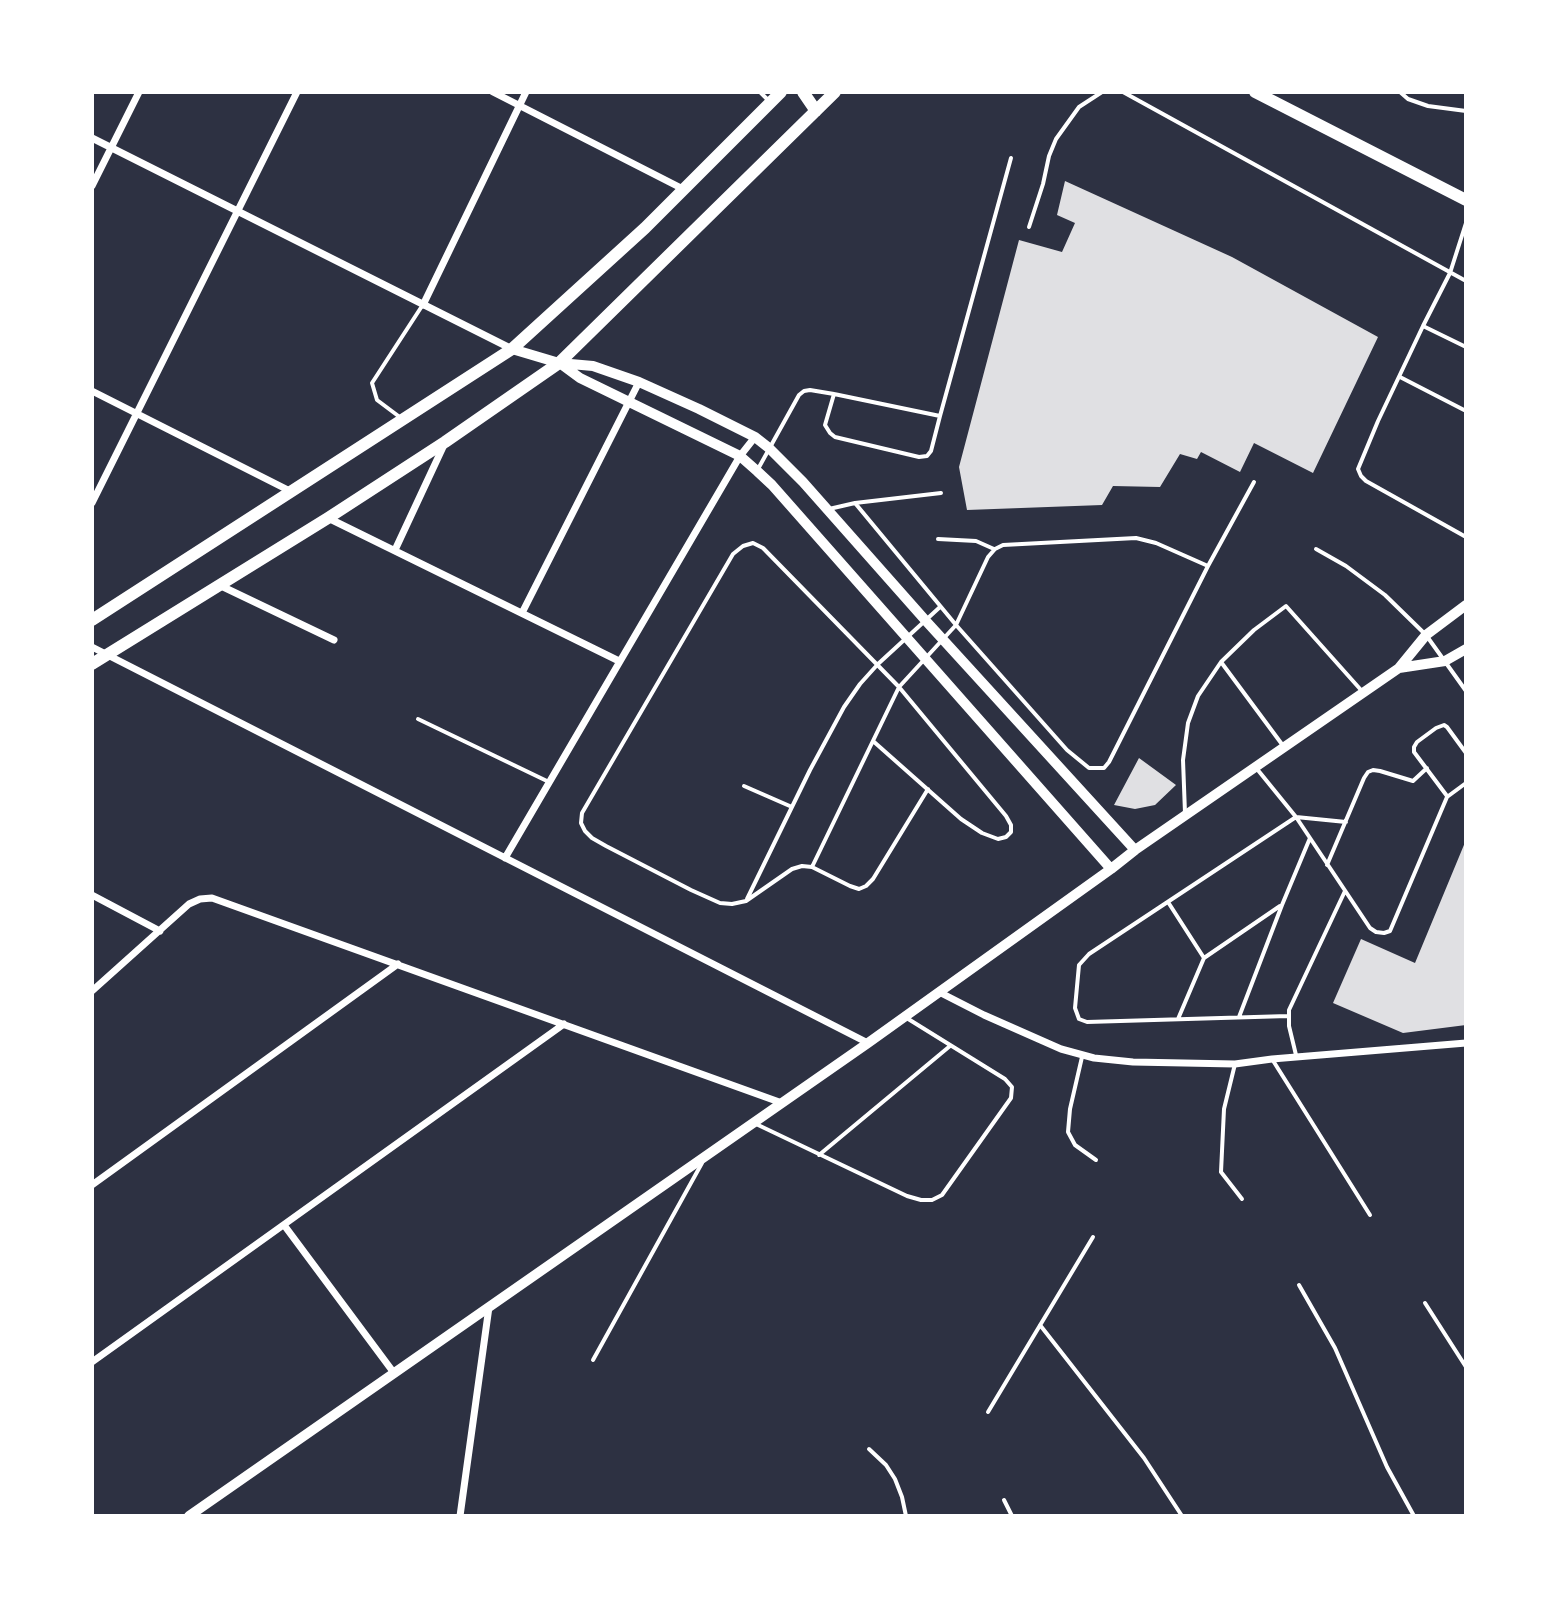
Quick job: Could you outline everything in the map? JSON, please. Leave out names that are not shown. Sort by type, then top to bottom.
[{"type":"main road","points":[[92,620],[512,349],[645,228],[781,92]]},
{"type":"main road","points":[[803,92],[816,111]]},
{"type":"main road","points":[[92,664],[328,518],[559,363],[835,92]]},
{"type":"main road","points":[[1255,92],[1466,200]]},
{"type":"main road","points":[[512,349],[559,363],[593,366],[639,382],[755,437],[769,448],[1135,850]]},
{"type":"main road","points":[[559,363],[580,378],[740,456],[757,471],[1111,869]]},
{"type":"main road","points":[[189,1516],[905,1017],[1135,850],[1399,668],[1426,635],[1466,605]]},
{"type":"main road","points":[[1399,668],[1445,661],[1466,649]]},
{"type":"street","points":[[92,186],[139,92]]},
{"type":"street","points":[[92,503],[297,92]]},
{"type":"street","points":[[493,92],[683,189]]},
{"type":"street","points":[[423,305],[526,92]]},
{"type":"street","points":[[92,138],[512,349]]},
{"type":"street","points":[[522,613],[639,382]]},
{"type":"street","points":[[92,391],[291,492]]},
{"type":"street","points":[[505,858],[740,456],[755,437]]},
{"type":"street","points":[[395,550],[445,442]]},
{"type":"street","points":[[328,518],[619,661]]},
{"type":"street","points":[[219,585],[334,640]]},
{"type":"street","points":[[92,647],[868,1043]]},
{"type":"street","points":[[92,895],[160,931]]},
{"type":"street","points":[[92,991],[189,904],[200,899],[219,900],[782,1103]]},
{"type":"street","points":[[92,1185],[398,964]]},
{"type":"street","points":[[939,992],[1061,1049],[1094,1058],[1133,1062],[1235,1064],[1466,1043]]},
{"type":"street","points":[[92,1362],[564,1024]]},
{"type":"street","points":[[284,1225],[394,1373]]},
{"type":"street","points":[[460,1516],[489,1307]]},
{"type":"lane","points":[[760,92],[771,102]]},
{"type":"lane","points":[[1029,227],[1056,139],[1079,107],[1102,92]]},
{"type":"lane","points":[[1123,92],[1466,281]]},
{"type":"lane","points":[[1400,92],[1408,99],[1428,106],[1466,111]]},
{"type":"lane","points":[[834,394],[825,425],[835,437],[919,457],[927,456],[931,451],[1011,158]]},
{"type":"lane","points":[[1466,223],[1450,273],[1358,469],[1366,481],[1466,537]]},
{"type":"lane","points":[[403,419],[377,400],[372,383],[423,305]]},
{"type":"lane","points":[[1423,326],[1466,347]]},
{"type":"lane","points":[[1400,377],[1466,411]]},
{"type":"lane","points":[[757,471],[804,391],[834,394],[940,416]]},
{"type":"lane","points":[[855,503],[956,625],[1067,750],[1089,768],[1104,768],[1254,482]]},
{"type":"lane","points":[[827,509],[941,493]]},
{"type":"lane","points":[[812,867],[899,687],[956,625],[988,557],[995,549],[1003,545],[1136,538],[1156,543],[1208,566]]},
{"type":"lane","points":[[938,539],[976,541],[995,549]]},
{"type":"lane","points":[[873,741],[928,789],[961,819],[982,833],[998,839],[1011,832],[1006,816],[899,687],[763,548],[753,543],[733,554],[582,813],[581,823],[592,838],[606,846],[709,898],[732,904],[746,901],[792,869],[802,866],[812,867],[859,889],[866,886],[928,789]]},
{"type":"lane","points":[[1316,549],[1346,566],[1385,595],[1426,635],[1466,691]]},
{"type":"lane","points":[[746,901],[844,707],[878,664],[941,606]]},
{"type":"lane","points":[[1186,817],[1183,760],[1188,723],[1198,696],[1221,662],[1254,630],[1286,606],[1363,692]]},
{"type":"lane","points":[[1221,662],[1284,747]]},
{"type":"lane","points":[[418,719],[549,782]]},
{"type":"lane","points":[[1447,797],[1414,752],[1414,747],[1441,726],[1447,727],[1466,753]]},
{"type":"lane","points":[[1255,767],[1296,817],[1370,928],[1384,933],[1390,931],[1447,797],[1466,783]]},
{"type":"lane","points":[[1327,865],[1368,772],[1380,771],[1413,781],[1427,768]]},
{"type":"lane","points":[[744,786],[792,807]]},
{"type":"lane","points":[[1288,1016],[1087,1022],[1079,1019],[1075,1008],[1079,965],[1082,959],[1296,817],[1346,822]]},
{"type":"lane","points":[[1239,1017],[1310,838]]},
{"type":"lane","points":[[1296,1058],[1288,1016],[1345,891]]},
{"type":"lane","points":[[1168,902],[1204,958]]},
{"type":"lane","points":[[1178,1019],[1204,958],[1282,905]]},
{"type":"lane","points":[[753,1123],[907,1196],[932,1200],[942,1195],[1011,1098],[1012,1087],[1005,1079],[905,1017]]},
{"type":"lane","points":[[819,1155],[950,1046]]},
{"type":"lane","points":[[1082,1055],[1068,1132],[1075,1145],[1096,1160]]},
{"type":"lane","points":[[1272,1059],[1370,1215]]},
{"type":"lane","points":[[1235,1064],[1224,1109],[1221,1172],[1242,1199]]},
{"type":"lane","points":[[593,1360],[706,1156]]},
{"type":"lane","points":[[988,1412],[1093,1237]]},
{"type":"lane","points":[[1299,1285],[1335,1348],[1387,1467],[1414,1516]]},
{"type":"lane","points":[[1425,1303],[1466,1367]]},
{"type":"lane","points":[[1040,1325],[1144,1458],[1182,1516]]},
{"type":"lane","points":[[869,1449],[895,1479],[906,1516]]},
{"type":"lane","points":[[1004,1500],[1012,1516]]},
{"type":"building","points":[[1065,181],[1232,257],[1378,337],[1313,473],[1254,443],[1240,472],[1201,452],[1197,459],[1180,454],[1160,487],[1113,486],[1102,505],[967,510],[959,467],[1019,240],[1062,252],[1075,223],[1057,215]]},
{"type":"building","points":[[1139,758],[1176,785],[1155,805],[1135,809],[1114,805]]},
{"type":"building","points":[[1466,840],[1466,1025],[1403,1033],[1333,1003],[1361,939],[1415,963]]}]
